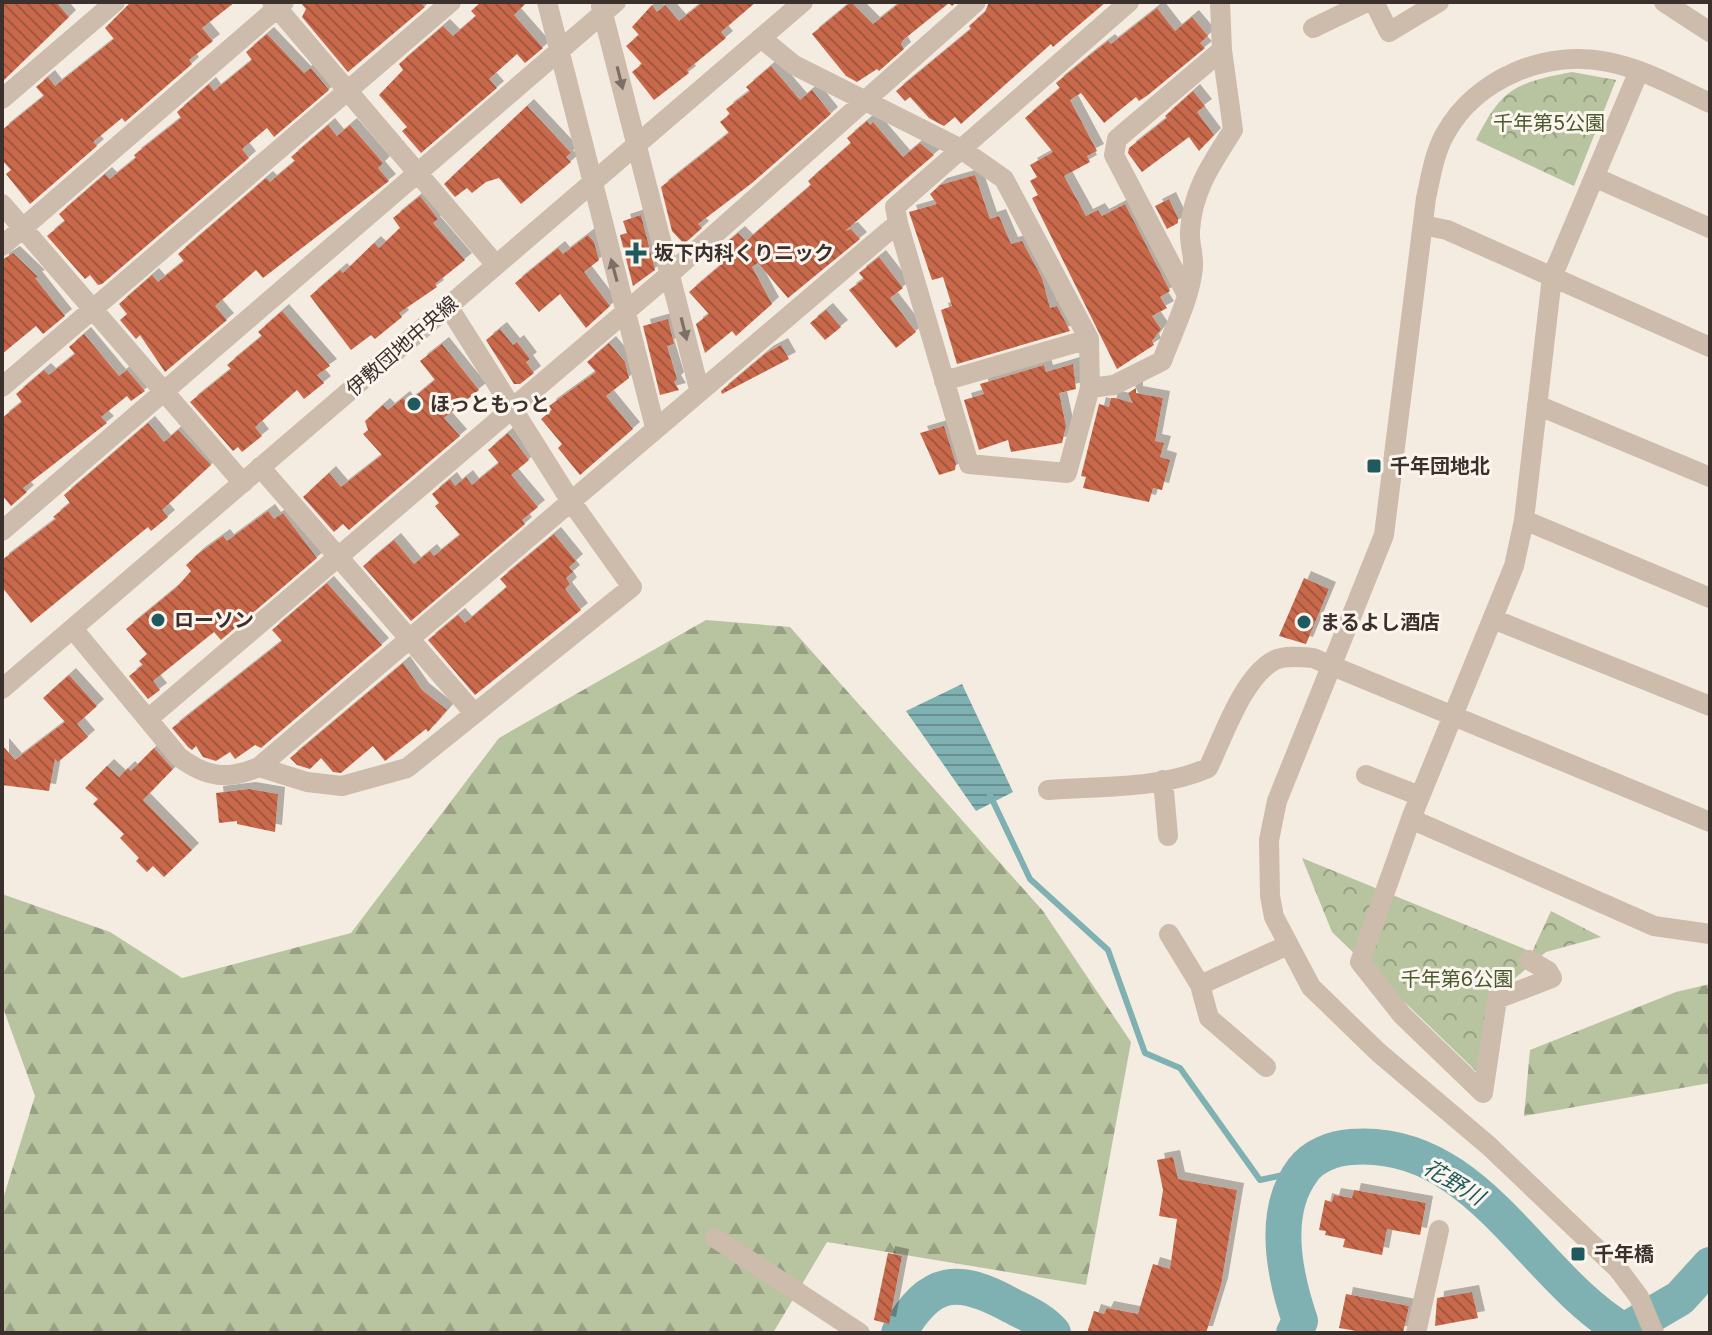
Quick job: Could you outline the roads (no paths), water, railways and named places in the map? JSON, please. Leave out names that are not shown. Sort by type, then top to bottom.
[{"type":"street","points":[[2,99],[115,2]]},
{"type":"street","points":[[2,387],[451,2]]},
{"type":"street","points":[[547,2],[655,427]]},
{"type":"street","name":"伊敷団地中央線","points":[[2,689],[803,2]]},
{"type":"street","points":[[148,719],[671,273],[976,2]]},
{"type":"street","points":[[761,38],[794,65],[961,149],[1004,179],[1089,339],[1090,388],[1067,473],[969,464],[895,207],[961,149],[1129,2]]},
{"type":"street","points":[[1090,388],[1114,385],[1162,361],[1187,295],[1193,266],[1190,232],[1194,202],[1202,179],[1233,130],[1222,50],[1220,2]]},
{"type":"street","points":[[1313,28],[1367,2]]},
{"type":"street","points":[[1374,2],[1389,32],[1439,2]]},
{"type":"street","points":[[1664,2],[1710,32]]},
{"type":"street","points":[[2,246],[277,4],[347,92],[496,265]]},
{"type":"street","points":[[2,531],[560,52],[607,6]]},
{"type":"street","points":[[607,6],[637,144],[699,389]]},
{"type":"street","points":[[1187,295],[1114,155],[1117,139],[1222,50]]},
{"type":"street","points":[[1654,1333],[1639,1297],[1618,1269],[1489,1146],[1378,1052],[1311,987],[1288,945],[1270,896],[1269,840],[1277,801],[1384,535],[1423,225],[1433,163],[1445,135],[1458,115],[1481,93],[1508,75],[1544,63],[1577,59],[1607,61],[1639,71],[1710,103]]},
{"type":"street","points":[[1529,960],[1548,971],[1552,978],[1497,999],[1483,1093],[1402,1015],[1360,962],[1412,816],[1514,566],[1524,520],[1552,277],[1639,71]]},
{"type":"street","points":[[1594,177],[1710,228]]},
{"type":"street","points":[[2,204],[243,483]]},
{"type":"street","points":[[73,629],[179,757],[198,771],[219,777],[239,776],[259,767],[699,389],[898,223]]},
{"type":"street","points":[[1423,225],[1447,230],[1710,347]]},
{"type":"street","points":[[259,767],[307,782],[342,786],[407,768],[632,587],[570,500],[448,306]]},
{"type":"street","points":[[944,381],[1089,339]]},
{"type":"street","points":[[1537,405],[1710,477]]},
{"type":"street","points":[[260,467],[474,713]]},
{"type":"street","points":[[1524,520],[1710,598]]},
{"type":"street","points":[[1493,619],[1710,706]]},
{"type":"street","points":[[1048,790],[1163,780],[1192,775],[1208,768],[1242,697],[1256,677],[1275,659],[1313,658],[1710,822]]},
{"type":"street","points":[[1366,775],[1420,796]]},
{"type":"street","points":[[1163,780],[1168,836]]},
{"type":"street","points":[[1412,816],[1420,823],[1654,926],[1710,934]]},
{"type":"street","points":[[1169,934],[1200,985],[1209,1018],[1266,1067]]},
{"type":"street","points":[[1200,985],[1288,945]]},
{"type":"street","points":[[1416,1333],[1439,1230]]},
{"type":"street","points":[[715,1238],[860,1333]]},
{"type":"water","points":[[962,684],[1013,792],[976,811],[906,711]]},
{"type":"waterway","points":[[990,795],[1030,879],[1108,950],[1145,1053],[1180,1068],[1260,1180],[1301,1171]]},
{"type":"waterway","name":"花野川","points":[[1294,1333],[1300,1321],[1285,1264],[1287,1205],[1293,1187],[1307,1165],[1324,1154],[1344,1148],[1395,1150],[1434,1164],[1468,1187],[1500,1215],[1560,1278],[1591,1307],[1624,1331],[1680,1298],[1710,1265]]},
{"type":"waterway","name":"花野川","points":[[899,1333],[922,1301],[934,1292],[961,1287],[993,1296],[1044,1324],[1053,1333]]},
{"type":"place","name":"坂下内科くりニック","points":[[636,253]]},
{"type":"place","name":"ほっともっと","points":[[414,404]]},
{"type":"place","name":"千年団地北","points":[[1374,466]]},
{"type":"place","name":"ローソン","points":[[158,620]]},
{"type":"place","name":"まるよし酒店","points":[[1304,622]]},
{"type":"place","name":"千年橋","points":[[1578,1254]]},
{"type":"park label","name":"千年第5公園","points":[[1549,123]]},
{"type":"park label","name":"千年第6公園","points":[[1457,979]]}]
